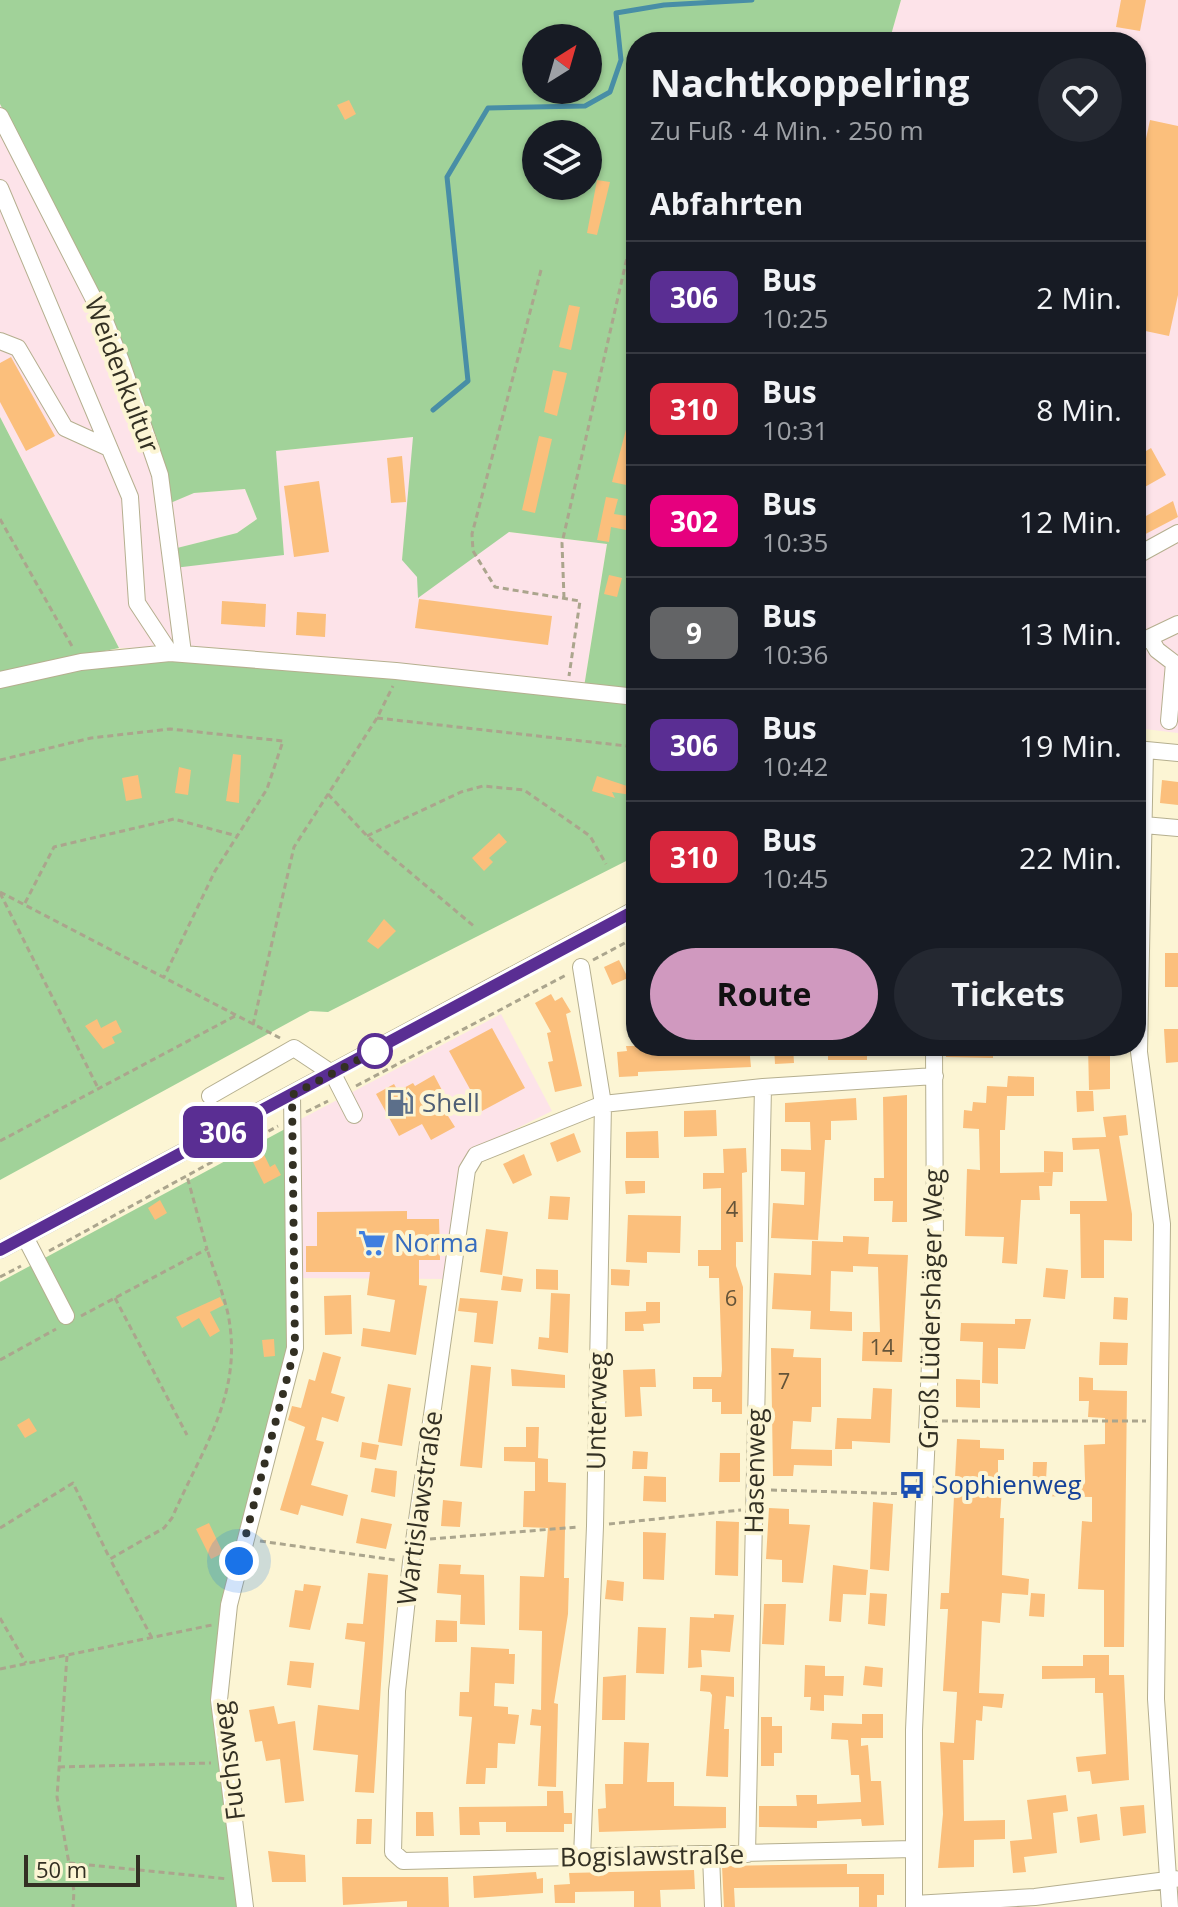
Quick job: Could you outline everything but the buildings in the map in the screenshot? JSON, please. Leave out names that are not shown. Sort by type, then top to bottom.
[{"type":"street","name":"Weidenkultur","points":[[0,116],[105,321],[160,475],[176,653]]},
{"type":"street","points":[[0,188],[130,497],[137,603],[176,653]]},
{"type":"street","points":[[0,341],[18,348],[65,428],[109,448]]},
{"type":"street","points":[[1146,551],[1178,533]]},
{"type":"street","points":[[1146,640],[1178,624]]},
{"type":"street","points":[[1146,643],[1176,663],[1169,721]]},
{"type":"street","points":[[0,680],[81,662],[176,653],[396,671],[626,696]]},
{"type":"street","points":[[1146,750],[1178,753]]},
{"type":"street","points":[[1146,825],[1178,828]]},
{"type":"street","points":[[0,1250],[626,914]]},
{"type":"street","name":"Unterweg","points":[[581,967],[603,1104],[595,1526],[582,1857]]},
{"type":"street","points":[[210,1096],[294,1048],[333,1074],[354,1115]]},
{"type":"street","name":"Groß Lüdershäger Weg","points":[[914,1906],[914,1730],[930,1421],[934,1056]]},
{"type":"street","points":[[1140,1056],[1162,1224],[1156,1699],[1170,1807],[1173,1879],[1170,1907]]},
{"type":"street","points":[[603,1104],[763,1087],[935,1076]]},
{"type":"street","name":"Hasenweg","points":[[747,1854],[763,1087]]},
{"type":"street","name":"Fuchsweg","points":[[245,1907],[219,1700],[228,1622],[244,1539],[295,1348],[292,1095]]},
{"type":"street","name":"Wartislawstraße","points":[[393,1852],[397,1691],[411,1562],[467,1166],[476,1155],[603,1104]]},
{"type":"street","points":[[25,1237],[69,1320]]},
{"type":"street","name":"Bogislawstraße","points":[[393,1852],[403,1861],[913,1849]]},
{"type":"street","points":[[711,1855],[713,1907]]},
{"type":"street","points":[[914,1906],[1035,1897],[1173,1879]]},
{"type":"path","points":[[564,598],[562,543],[626,262]]},
{"type":"path","points":[[541,270],[472,534],[473,551],[495,587],[580,601],[567,691]]},
{"type":"path","points":[[0,519],[81,662]]},
{"type":"path","points":[[253,1025],[294,847],[377,718],[393,686]]},
{"type":"path","points":[[377,718],[626,746]]},
{"type":"path","points":[[0,760],[91,738],[170,729],[283,741],[267,789],[188,921],[164,977]]},
{"type":"path","points":[[367,836],[461,792],[483,786],[524,790],[590,836],[606,864]]},
{"type":"path","points":[[328,794],[367,836],[476,928]]},
{"type":"path","points":[[24,904],[54,847],[174,819],[237,836]]},
{"type":"path","points":[[0,892],[235,1016],[267,1028],[294,1048]]},
{"type":"path","points":[[0,892],[98,1088]]},
{"type":"path","points":[[0,1277],[626,942]]},
{"type":"path","points":[[1,1139],[235,1016]]},
{"type":"path","points":[[110,1559],[164,1528],[172,1518],[224,1407],[231,1382],[228,1314],[187,1176]]},
{"type":"path","points":[[0,1360],[69,1320],[207,1249]]},
{"type":"path","points":[[115,1298],[187,1435]]},
{"type":"path","points":[[930,1421],[1159,1421]]},
{"type":"path","points":[[0,1528],[73,1483],[152,1638]]},
{"type":"path","points":[[755,1489],[926,1495]]},
{"type":"path","points":[[244,1539],[411,1562]]},
{"type":"path","points":[[0,1618],[27,1664]]},
{"type":"path","points":[[0,1669],[228,1622]]},
{"type":"path","points":[[67,1656],[57,1797],[74,1891],[73,1907]]},
{"type":"path","points":[[59,1767],[228,1763]]},
{"type":"path","points":[[69,1863],[230,1879]]},
{"type":"shaded area","points":[[901,0],[1178,0],[1178,733],[1146,729],[1146,32],[892,32]]},
{"type":"shaded area","points":[[0,104],[115,329],[169,503],[194,493],[245,489],[257,519],[237,533],[174,549],[284,554],[275,451],[414,437],[402,560],[509,532],[607,544],[584,687],[380,661],[207,647],[119,648],[0,417]]},
{"type":"shaded area","points":[[501,1014],[552,1111],[471,1151],[446,1279],[296,1278],[299,1120]]},
{"type":"green space","points":[[0,0],[901,0],[892,32],[626,32],[626,690],[584,687],[607,544],[509,532],[418,598],[417,577],[402,560],[413,437],[276,451],[284,555],[174,568],[173,549],[237,533],[257,519],[245,489],[194,493],[168,504],[115,329],[0,104]]},
{"type":"green space","points":[[0,417],[119,648],[0,673]]},
{"type":"green space","points":[[153,660],[260,663],[626,702],[626,861],[328,1012],[310,1011],[0,1180],[0,687],[96,667]]},
{"type":"green space","points":[[285,1129],[295,1348],[244,1539],[219,1700],[245,1907],[0,1907],[0,1282]]},
{"type":"waterway","points":[[433,410],[468,381],[447,177],[488,108],[585,106],[610,92],[621,60],[616,13],[664,5],[752,0]]},
{"type":"bus line","name":"306","points":[[0,1250],[626,915]]},
{"type":"place","name":"Shell","points":[[400,1103]]},
{"type":"place","name":"Norma","points":[[372,1243]]},
{"type":"place","name":"Sophienweg","points":[[912,1485]]},
{"type":"route","points":[[239,1561],[295,1348],[292,1095],[375,1051]]}]
